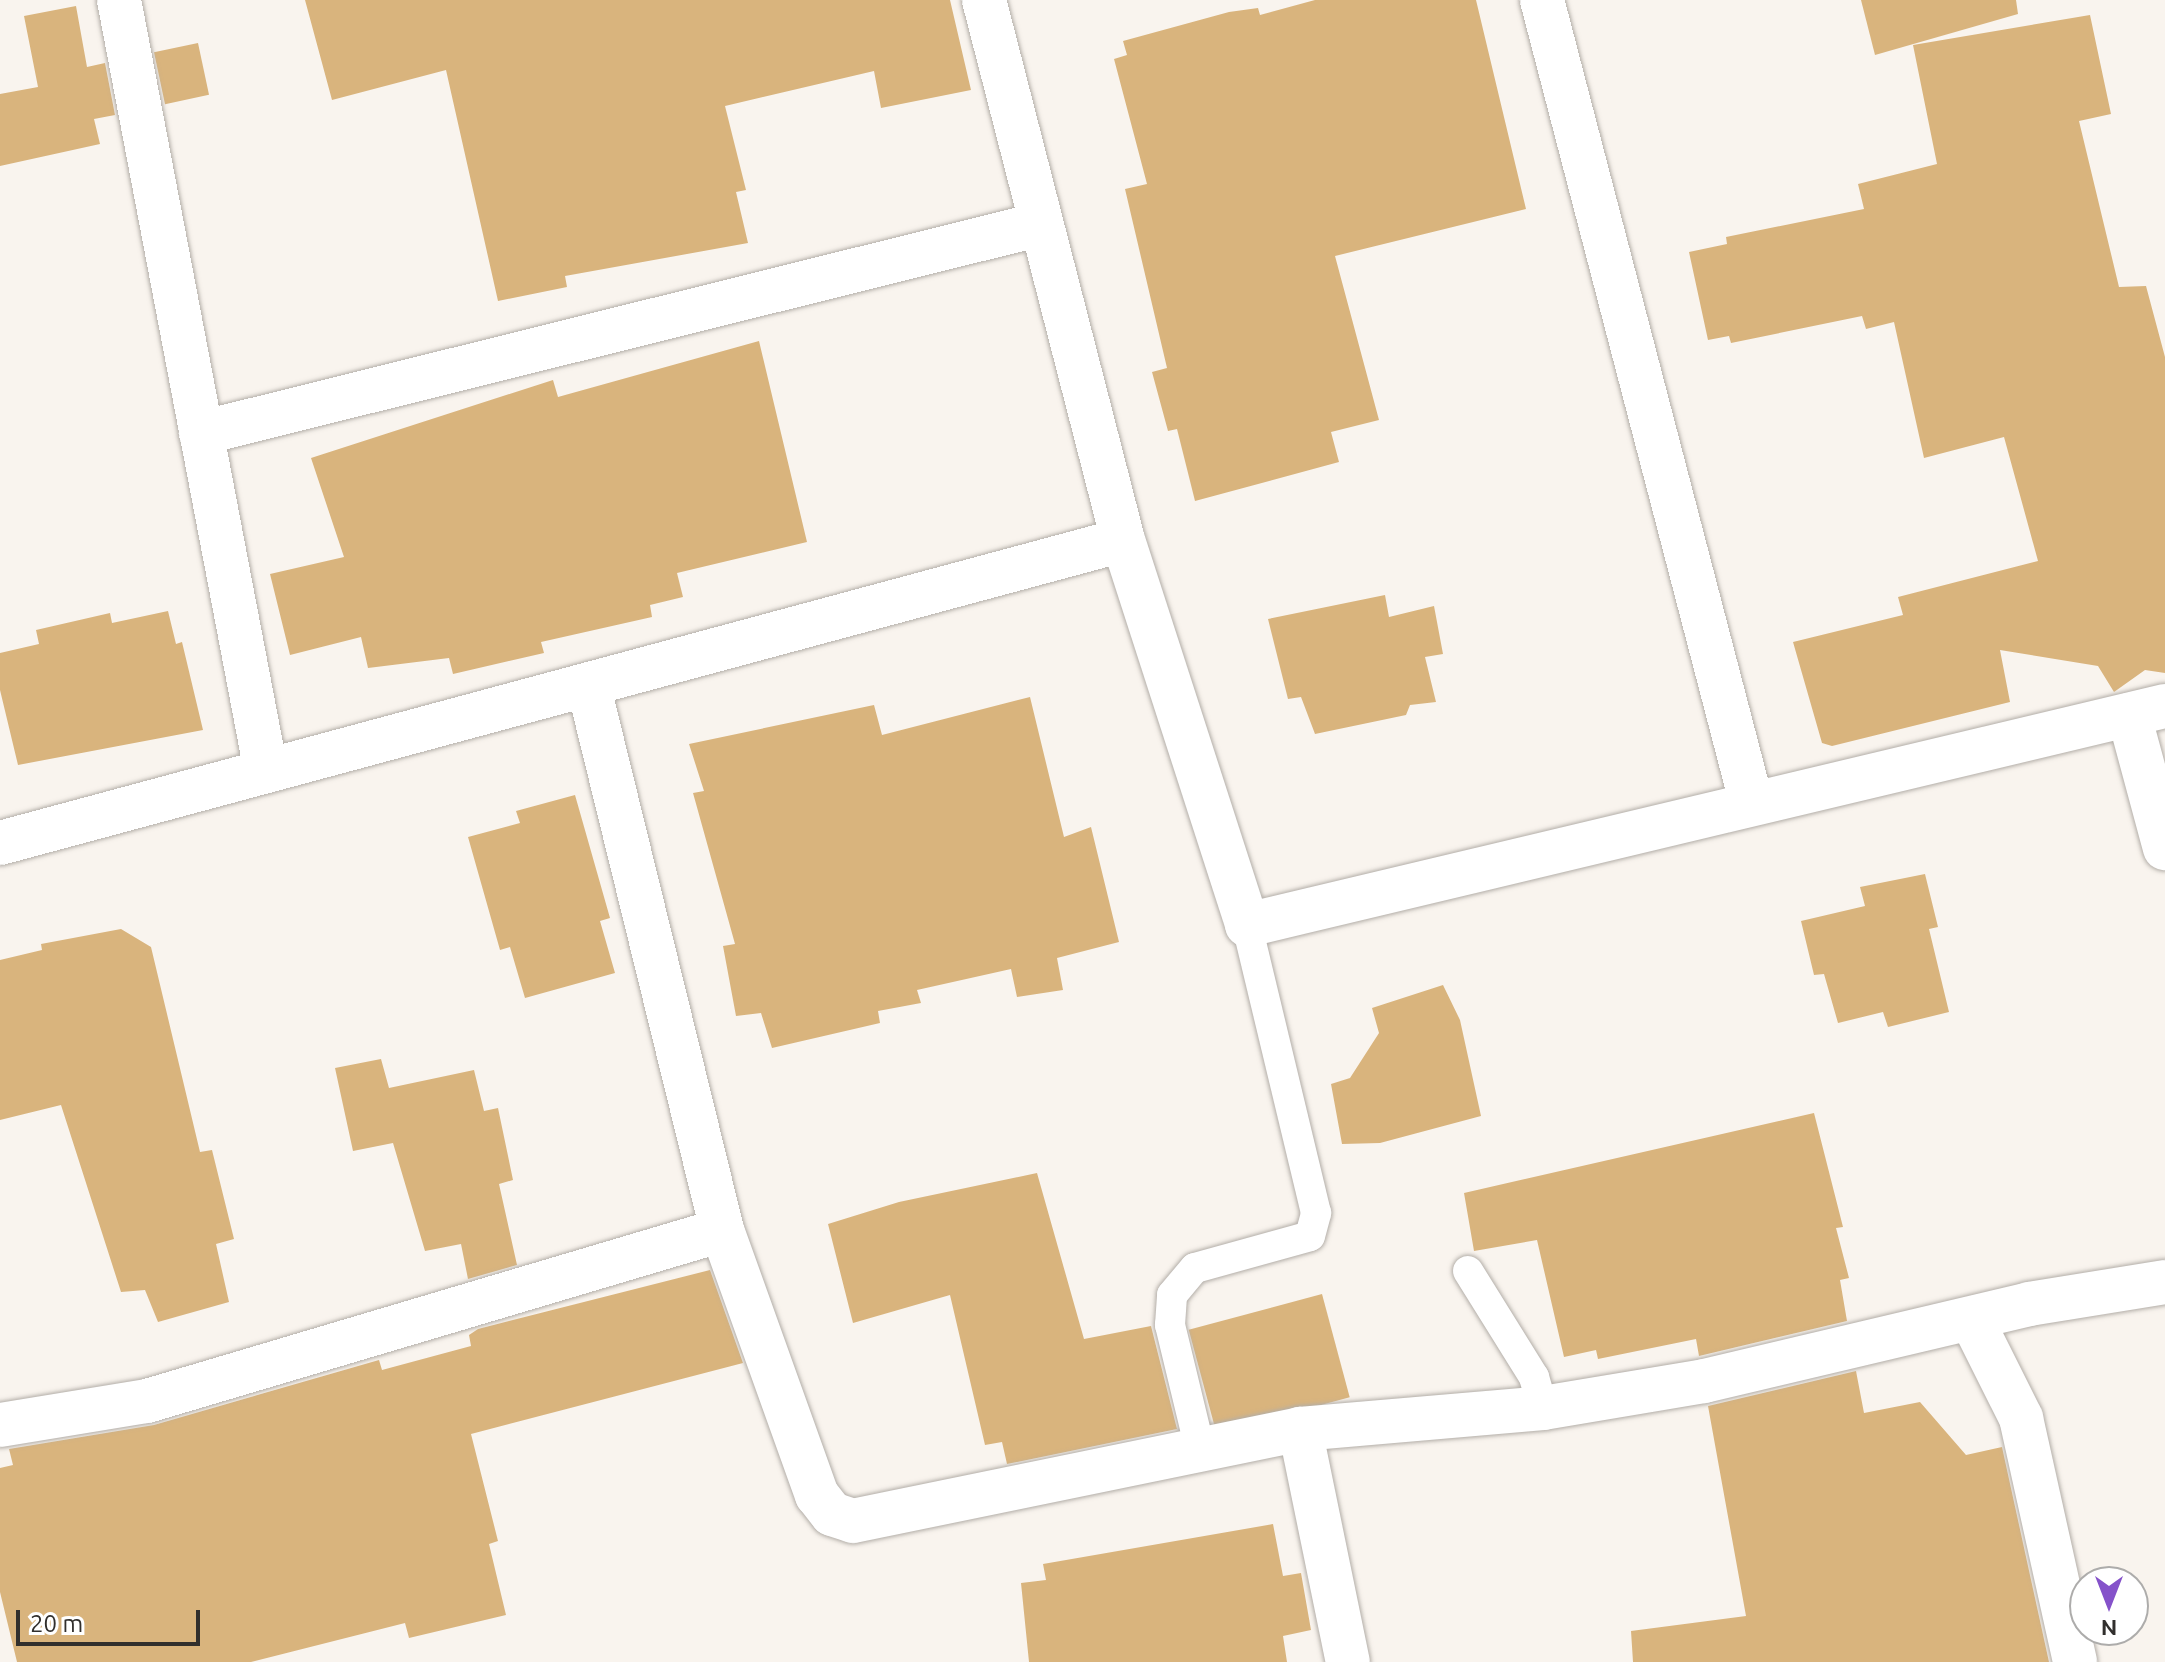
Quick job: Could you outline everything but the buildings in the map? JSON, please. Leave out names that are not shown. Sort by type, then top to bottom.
[{"type":"street","points":[[119,0],[266,771]]},
{"type":"street","points":[[984,0],[1123,540],[1247,925],[1751,801],[2147,711],[2165,848]]},
{"type":"street","points":[[1542,0],[1751,801]]},
{"type":"street","points":[[201,433],[1041,224]]},
{"type":"street","points":[[0,843],[589,688],[1123,540]]},
{"type":"street","points":[[589,688],[722,1230],[817,1495],[832,1514],[853,1521],[1300,1429],[1543,1408],[1704,1381],[1972,1320],[2029,1304],[2165,1282]]},
{"type":"street","points":[[0,1425],[147,1401],[722,1230]]},
{"type":"street","points":[[1972,1320],[2021,1418],[2075,1662]]},
{"type":"street","points":[[1300,1429],[1348,1662]]},
{"type":"lane","points":[[1200,1449],[1170,1325],[1172,1295],[1195,1268],[1310,1236],[1316,1213],[1247,925]]},
{"type":"lane","points":[[1468,1271],[1534,1377],[1543,1408]]}]
